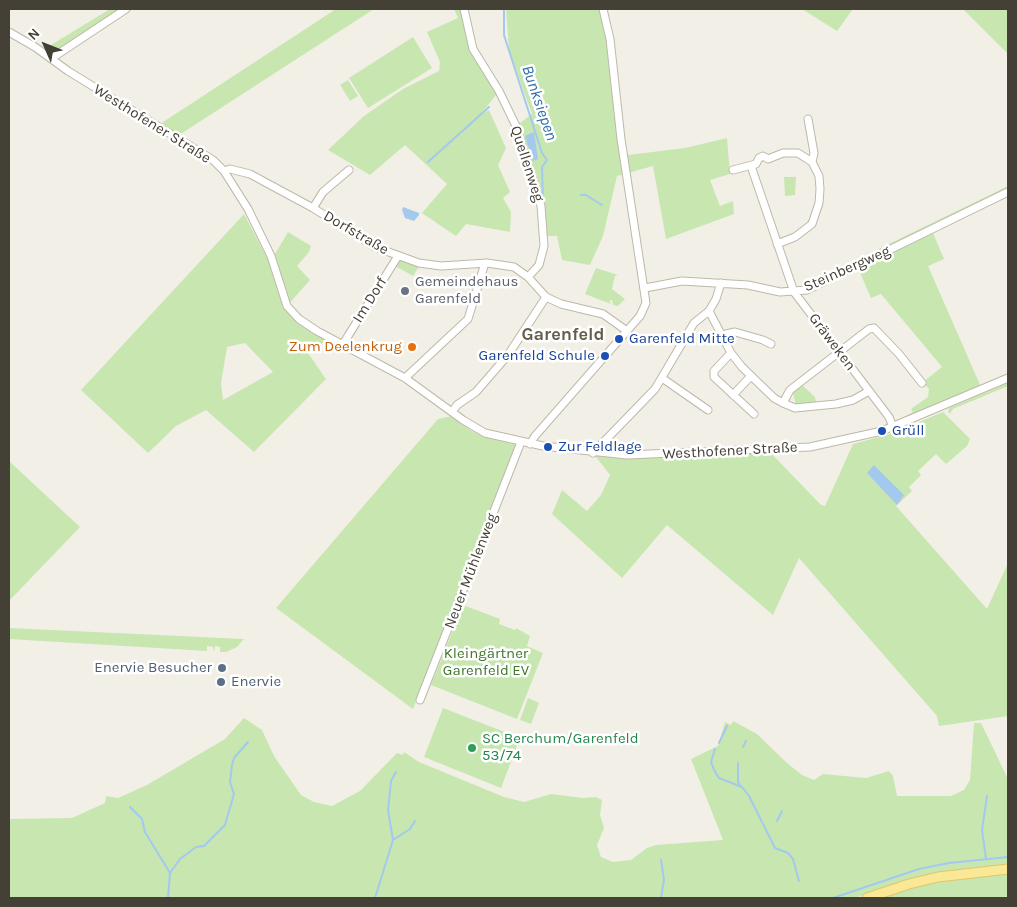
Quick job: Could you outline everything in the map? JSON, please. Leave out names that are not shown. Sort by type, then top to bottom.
[{"type":"main road","points":[[867,898],[938,877],[1008,869]]},
{"type":"street","points":[[52,58],[126,9]]},
{"type":"street","name":"Quellenweg","points":[[464,9],[477,57],[499,91],[516,126],[541,206],[544,246],[538,265],[528,277]]},
{"type":"street","points":[[530,444],[534,436],[645,308],[645,288],[621,139],[610,39],[603,9]]},
{"type":"street","name":"Westhofener Straße","points":[[9,32],[52,58],[76,76],[199,151],[224,171],[260,230],[271,256],[287,306],[307,326],[405,378],[485,433],[530,444],[594,453],[660,455],[810,447],[846,440],[893,427],[1008,378]]},
{"type":"street","points":[[808,119],[814,153],[812,162]]},
{"type":"street","points":[[734,170],[751,166],[763,156],[768,159],[790,153],[798,153],[812,162],[819,176],[820,189],[812,224],[795,237],[777,244]]},
{"type":"street","name":"Gräweken","points":[[751,166],[794,292],[889,417],[893,427]]},
{"type":"street","name":"Dorfstraße","points":[[224,171],[230,169],[250,174],[314,208],[375,247],[419,263],[441,266],[485,263],[508,265],[528,277],[546,297],[569,306],[591,309],[603,314],[627,331]]},
{"type":"street","points":[[314,208],[324,192],[349,170]]},
{"type":"street","name":"Steinbergweg","points":[[645,288],[682,281],[721,283],[794,292],[807,290],[1008,192]]},
{"type":"street","name":"Im Dorf","points":[[343,344],[398,256]]},
{"type":"street","points":[[405,378],[468,319],[485,263]]},
{"type":"street","points":[[594,453],[655,389],[694,323],[709,311],[716,300],[721,283]]},
{"type":"street","points":[[452,412],[457,405],[476,392],[508,354],[546,297]]},
{"type":"street","points":[[709,311],[731,353],[750,376],[783,403],[795,408],[836,404],[853,400],[869,391]]},
{"type":"street","points":[[783,403],[790,390],[869,329],[876,329],[922,383]]},
{"type":"street","points":[[722,335],[735,332],[771,344]]},
{"type":"street","points":[[731,353],[714,374],[754,414]]},
{"type":"street","points":[[733,395],[750,376]]},
{"type":"street","points":[[662,378],[708,410]]},
{"type":"street","name":"Neuer Mühlenweg","points":[[420,700],[521,442]]},
{"type":"green space","points":[[110,9],[133,9],[59,58],[46,48]]},
{"type":"green space","points":[[336,9],[374,9],[176,137],[157,126]]},
{"type":"green space","points":[[454,9],[464,9],[473,49],[499,91],[480,115],[489,110],[506,148],[498,165],[510,192],[503,198],[511,212],[510,232],[466,224],[456,236],[422,213],[447,184],[405,145],[370,175],[328,150],[364,116],[403,89],[439,71],[440,62],[427,32],[458,18]]},
{"type":"green space","points":[[506,9],[600,9],[608,49],[620,156],[685,148],[727,138],[730,174],[710,180],[720,206],[733,201],[734,214],[666,239],[653,166],[617,176],[603,236],[590,265],[562,260],[557,236],[544,236],[543,225],[516,126],[532,114],[509,50]]},
{"type":"green space","points":[[802,9],[853,9],[837,31]]},
{"type":"green space","points":[[963,9],[1008,9],[1008,54]]},
{"type":"green space","points":[[413,37],[432,68],[368,108],[349,78]]},
{"type":"green space","points":[[348,80],[358,96],[350,101],[340,85]]},
{"type":"green space","points":[[784,177],[796,177],[795,195],[785,196]]},
{"type":"green space","points":[[1008,186],[1008,190],[862,262],[860,258]]},
{"type":"green space","points":[[1008,193],[1008,197],[933,233],[944,259],[928,266],[981,387],[899,420],[913,412],[911,409],[928,397],[929,389],[923,382],[942,367],[881,294],[871,298],[858,268]]},
{"type":"green space","points":[[244,214],[267,258],[275,254],[288,232],[311,246],[309,252],[297,266],[310,280],[287,306],[327,340],[308,353],[326,379],[254,452],[206,410],[176,426],[148,453],[81,390]],"holes":[[[245,343],[273,372],[223,400],[221,383],[227,347]]]},
{"type":"green space","points":[[402,259],[419,266],[413,276],[395,266]]},
{"type":"green space","points":[[596,268],[618,275],[615,276],[612,289],[625,299],[618,306],[613,305],[612,300],[609,301],[611,304],[585,294]]},
{"type":"green space","points":[[1008,383],[1008,386],[953,409],[950,414],[948,412],[949,408]]},
{"type":"green space","points":[[802,385],[815,397],[816,402],[796,406],[793,392]]},
{"type":"green space","points":[[943,412],[970,439],[967,446],[946,464],[936,454],[918,471],[921,475],[909,487],[912,491],[896,506],[987,609],[1008,563],[1008,716],[939,726],[937,716],[799,558],[773,615],[667,525],[622,578],[552,514],[562,490],[587,511],[601,495],[610,475],[593,453],[768,450],[821,505],[825,506],[853,444],[890,434]]},
{"type":"green space","points":[[452,416],[470,430],[484,437],[516,445],[413,709],[276,608],[438,419]]},
{"type":"green space","points":[[9,461],[80,527],[9,601]]},
{"type":"green space","name":"Kleingärtner Garenfeld EV","points":[[463,605],[500,619],[499,624],[515,630],[516,628],[530,636],[527,646],[543,653],[517,719],[431,685]]},
{"type":"green space","points":[[9,628],[244,639],[237,647],[226,652],[220,652],[220,647],[215,646],[214,652],[213,647],[207,646],[207,651],[9,639]]},
{"type":"green space","points":[[528,698],[539,703],[531,724],[520,720]]},
{"type":"green space","name":"SC Berchum/Garenfeld 53/74","points":[[443,708],[520,738],[501,788],[424,757]]},
{"type":"green space","points":[[244,718],[262,730],[274,756],[301,795],[314,802],[332,806],[360,791],[397,753],[403,755],[404,752],[419,762],[504,797],[524,802],[551,794],[583,798],[596,797],[602,800],[600,815],[604,828],[597,845],[601,857],[613,862],[631,860],[647,848],[656,845],[723,840],[691,759],[718,746],[725,722],[731,725],[733,721],[757,734],[787,763],[802,775],[814,780],[823,774],[866,778],[889,771],[893,776],[897,796],[951,796],[964,790],[970,780],[974,723],[981,723],[1008,779],[1008,865],[938,873],[908,880],[855,898],[9,898],[9,819],[72,818],[105,803],[106,796],[118,798],[147,785],[225,739]]},
{"type":"green space","points":[[1008,874],[1008,898],[879,898],[911,887],[939,881]]},
{"type":"water","points":[[534,132],[538,159],[533,161],[525,136]]},
{"type":"water","points":[[403,207],[419,213],[419,215],[414,221],[405,218],[402,210]]},
{"type":"water","points":[[874,465],[904,495],[897,505],[867,473]]},
{"type":"waterway","name":"Bunksiepen","points":[[504,9],[504,35],[542,153],[547,160],[542,167],[543,203]]},
{"type":"waterway","points":[[428,162],[489,107]]},
{"type":"waterway","points":[[581,195],[586,195],[602,205]]},
{"type":"waterway","points":[[719,743],[727,726]]},
{"type":"waterway","points":[[743,747],[746,741]]},
{"type":"waterway","points":[[168,898],[170,873],[180,859],[196,847],[204,846],[225,825],[234,794],[230,782],[232,765],[234,758],[248,742]]},
{"type":"waterway","points":[[715,749],[711,762],[715,772],[719,778],[742,787],[749,796],[775,848],[788,853],[793,859],[799,881]]},
{"type":"waterway","points":[[738,763],[738,782],[741,787]]},
{"type":"waterway","points":[[375,898],[393,840],[388,810],[391,781],[396,772]]},
{"type":"waterway","points":[[986,859],[982,830],[987,796]]},
{"type":"waterway","points":[[130,807],[142,819],[145,832],[170,873]]},
{"type":"waterway","points":[[777,821],[782,811]]},
{"type":"waterway","points":[[393,840],[410,829],[415,821]]},
{"type":"waterway","points":[[833,898],[919,869],[949,863],[1008,857]]},
{"type":"waterway","points":[[661,860],[664,880],[661,898]]},
{"type":"place","name":"Gemeindehaus Garenfeld","points":[[405,291]]},
{"type":"place","name":"Garenfeld Mitte","points":[[619,339]]},
{"type":"place","name":"Zum Deelenkrug","points":[[412,347]]},
{"type":"place","name":"Garenfeld Schule","points":[[605,356]]},
{"type":"place","name":"Grüll","points":[[882,431]]},
{"type":"place","name":"Zur Feldlage","points":[[548,447]]},
{"type":"place","name":"Enervie Besucher","points":[[222,668]]},
{"type":"place","name":"Enervie","points":[[221,682]]},
{"type":"place","name":"SC Berchum/Garenfeld 53/74","points":[[472,748]]},
{"type":"district","name":"Garenfeld","points":[[563,335]]}]
